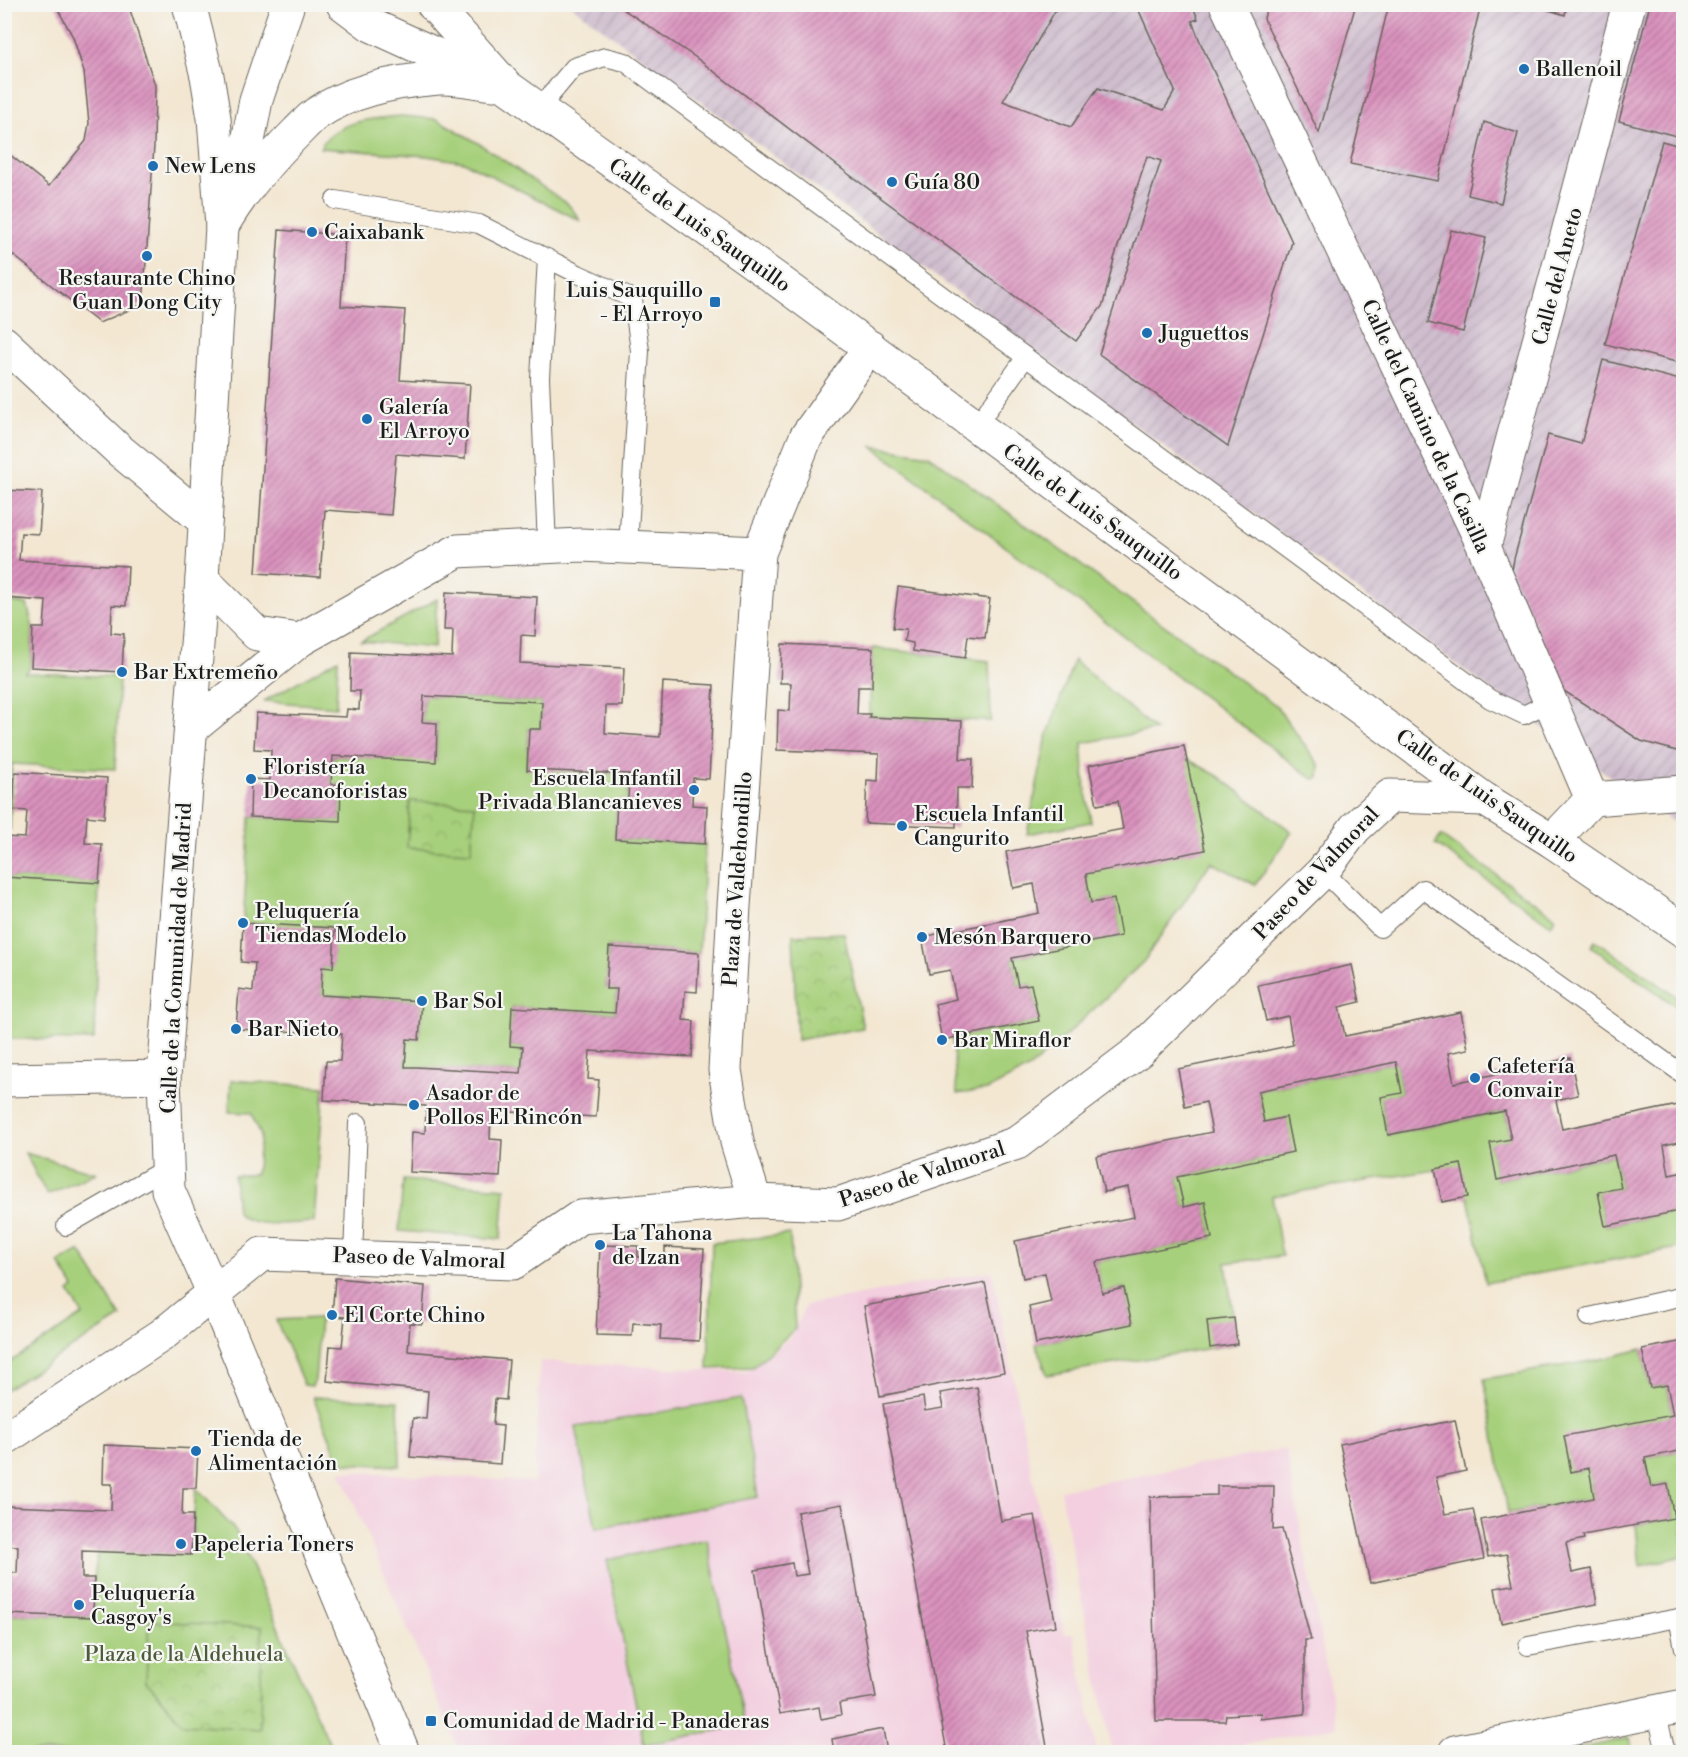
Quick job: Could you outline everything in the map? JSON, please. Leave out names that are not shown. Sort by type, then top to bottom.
[{"type":"street","name":"Calle de la Comunidad de Madrid","points":[[189,4],[207,76],[229,214]]},
{"type":"street","name":"Calle de la Comunidad de Madrid","points":[[288,4],[256,100],[229,214],[204,521],[202,579],[164,1077],[168,1190],[213,1292],[403,1752]]},
{"type":"street","name":"Calle de Luis Sauquillo","points":[[343,4],[371,25],[506,86]]},
{"type":"street","name":"Calle de Luis Sauquillo","points":[[433,4],[506,86],[538,110],[870,347],[1484,799],[1683,931]]},
{"type":"street","name":"Calle del Camino de la Casilla","points":[[1226,4],[1484,547],[1592,799]]},
{"type":"street","name":"Calle del Aneto","points":[[1484,547],[1629,4]]},
{"type":"street","points":[[229,214],[283,146],[315,114],[348,97],[380,87],[441,78],[506,86]]},
{"type":"street","points":[[4,343],[119,450],[204,521]]},
{"type":"street","name":"Plaza de Valdehondillo","points":[[755,1201],[737,1142],[725,1070],[759,553],[806,437],[870,347]]},
{"type":"street","points":[[191,729],[300,640],[457,551],[581,545],[759,553]]},
{"type":"street","points":[[202,579],[257,634],[300,640]]},
{"type":"street","points":[[1552,842],[1592,799],[1683,792]]},
{"type":"street","name":"Paseo de Valmoral","points":[[4,1439],[162,1335],[262,1254],[513,1263],[580,1217],[755,1201],[837,1204],[1017,1143],[1139,1051],[1323,871],[1355,828],[1390,796],[1484,799]]},
{"type":"street","points":[[4,1080],[164,1077]]},
{"type":"street","points":[[1455,1752],[1670,1709]]},
{"type":"lane","points":[[538,110],[574,67],[605,57],[625,62],[1490,699],[1524,715],[1551,701]]},
{"type":"lane","points":[[335,200],[479,224],[633,299],[640,351],[628,547]]},
{"type":"lane","points":[[547,258],[540,378],[547,547]]},
{"type":"lane","points":[[976,426],[1026,357]]},
{"type":"lane","points":[[1323,871],[1380,928],[1423,889],[1683,1075]]},
{"type":"lane","points":[[353,1257],[358,1123]]},
{"type":"lane","points":[[66,1226],[168,1167]]},
{"type":"lane","points":[[1589,1317],[1683,1296]]},
{"type":"lane","points":[[1528,1646],[1681,1617],[1683,1648]]},
{"type":"lane","points":[[1666,1752],[1670,1709]]},
{"type":"shaded area","points":[[571,5],[1683,5],[1683,829],[1529,718]]},
{"type":"shaded area","points":[[992,1271],[1064,1634],[1073,1633],[1097,1752],[460,1752],[340,1471],[534,1482],[540,1361],[747,1372],[791,1337],[806,1305]]},
{"type":"shaded area","points":[[1286,1449],[1337,1727],[1206,1752],[1112,1752],[1060,1490]]},
{"type":"green space","points":[[402,116],[437,119],[478,143],[568,204],[581,221],[464,162],[427,156],[320,148],[335,131],[345,126],[356,122]]},
{"type":"green space","points":[[872,446],[929,455],[1277,707],[1320,766],[1319,778],[1313,779]]},
{"type":"green space","points":[[437,599],[434,648],[361,641]]},
{"type":"green space","points":[[5,601],[27,604],[33,628],[31,667],[25,673],[119,677],[115,769],[12,764],[10,829],[5,828]]},
{"type":"green space","points":[[873,648],[989,661],[991,721],[869,717]]},
{"type":"green space","points":[[338,659],[336,707],[264,701]]},
{"type":"green space","points":[[1074,660],[1155,730],[1082,743],[1091,822],[1027,834],[1046,740]]},
{"type":"green space","points":[[424,696],[542,702],[541,729],[529,729],[527,769],[629,774],[628,801],[617,801],[615,839],[705,844],[699,953],[609,947],[606,988],[617,989],[615,1013],[512,1007],[510,1046],[523,1047],[521,1073],[405,1067],[407,1039],[419,1039],[422,1001],[321,995],[322,967],[332,968],[243,923],[250,817],[340,821],[341,785],[331,784],[333,756],[436,761],[437,723],[422,722]]},
{"type":"green space","points":[[1187,759],[1218,776],[1292,832],[1255,885],[1211,862],[1144,961],[1075,1027],[1030,1068],[987,1090],[957,1094],[952,1038],[1039,1021],[1031,984],[1018,986],[1012,958],[1121,936],[1114,899],[1091,903],[1086,874]]},
{"type":"green space","points":[[410,801],[475,805],[471,852],[407,848]]},
{"type":"green space","points":[[1441,836],[1556,917],[1551,925],[1435,844]]},
{"type":"green space","points":[[5,877],[99,883],[94,1040],[5,1039],[4,942],[8,904],[5,903]]},
{"type":"green space","points":[[844,933],[863,1028],[797,1040],[793,935]]},
{"type":"green space","points":[[1595,940],[1683,1001],[1683,1011],[1591,946]]},
{"type":"green space","points":[[1396,1062],[1402,1093],[1381,1098],[1388,1135],[1505,1111],[1511,1139],[1490,1144],[1497,1180],[1614,1155],[1621,1188],[1598,1193],[1605,1226],[1683,1210],[1683,1247],[1486,1283],[1468,1197],[1435,1170],[1272,1196],[1282,1256],[1226,1263],[1237,1344],[1047,1375],[1036,1344],[1132,1324],[1124,1288],[1102,1293],[1096,1262],[1212,1238],[1205,1203],[1184,1207],[1177,1177],[1293,1152],[1286,1118],[1264,1122],[1258,1091]]},
{"type":"green space","points":[[231,1080],[324,1087],[314,1222],[262,1223],[244,1218],[237,1213],[234,1176],[256,1174],[261,1135],[251,1113],[229,1112]]},
{"type":"green space","points":[[25,1153],[96,1173],[47,1195]]},
{"type":"green space","points":[[403,1180],[505,1188],[501,1239],[399,1231]]},
{"type":"green space","points":[[790,1234],[795,1329],[753,1367],[708,1369],[712,1243]]},
{"type":"green space","points":[[80,1251],[121,1317],[5,1390],[5,1365],[83,1315],[69,1292],[74,1288],[59,1263]]},
{"type":"green space","points":[[320,1318],[315,1380],[312,1386],[304,1385],[276,1320]]},
{"type":"green space","points":[[1642,1349],[1650,1388],[1667,1385],[1673,1415],[1571,1472],[1589,1468],[1594,1498],[1508,1513],[1484,1379],[1597,1360]]},
{"type":"green space","points":[[313,1397],[398,1401],[400,1466],[340,1463]]},
{"type":"green space","points":[[741,1398],[758,1497],[596,1528],[576,1427]]},
{"type":"green space","points":[[1683,1450],[1683,1556],[1640,1566],[1636,1525],[1674,1518],[1668,1484],[1651,1487],[1645,1458]]},
{"type":"green space","name":"Plaza de la Aldehuela","points":[[196,1488],[236,1531],[330,1745],[331,1752],[5,1752],[5,1614],[93,1617],[94,1578],[98,1551],[191,1554]]},
{"type":"green space","points":[[707,1539],[745,1725],[644,1745],[607,1560]]},
{"type":"green space","points":[[149,1621],[262,1627],[260,1729],[183,1724],[146,1681]]},
{"type":"green space","points":[[1630,1738],[1633,1752],[1564,1752]]},
{"type":"building","points":[[55,4],[128,4],[155,85],[154,146],[143,304],[99,323],[4,248],[4,150],[49,186],[86,141],[89,123],[84,72],[73,37]]},
{"type":"building","points":[[622,4],[1059,4],[1003,101],[1071,127],[1098,88],[1164,110],[1175,91],[1136,4],[1192,4],[1198,19],[1192,21],[1201,44],[1292,242],[1228,446],[1099,354],[1161,161],[1147,156],[1114,259],[1103,305],[1076,341],[847,173],[695,57],[620,7]]},
{"type":"building","points":[[1267,4],[1356,4],[1319,133],[1264,19]]},
{"type":"building","points":[[1389,4],[1481,4],[1438,181],[1350,164]]},
{"type":"building","points":[[1529,4],[1567,4],[1565,15]]},
{"type":"building","points":[[1650,4],[1684,4],[1684,138],[1619,121]]},
{"type":"building","points":[[1484,122],[1518,133],[1501,203],[1468,195]]},
{"type":"building","points":[[1662,141],[1684,147],[1684,364],[1605,344]]},
{"type":"building","name":"Galería El Arroyo","points":[[279,230],[345,235],[341,306],[405,310],[400,380],[470,384],[465,459],[396,454],[391,515],[325,510],[320,577],[256,573]]},
{"type":"building","points":[[1451,230],[1486,238],[1463,332],[1428,323]]},
{"type":"building","points":[[1603,360],[1684,381],[1684,753],[1641,741],[1564,691],[1512,570],[1548,435],[1581,444]]},
{"type":"building","points":[[4,490],[42,492],[39,534],[21,533],[19,560],[128,566],[126,606],[112,605],[111,633],[124,634],[122,672],[31,667],[33,628],[44,628],[46,601],[4,598]]},
{"type":"building","points":[[898,587],[990,599],[985,638],[968,636],[965,658],[913,651],[913,643],[904,641],[906,629],[893,628]]},
{"type":"building","points":[[446,592],[537,597],[535,636],[521,635],[520,663],[624,668],[622,706],[606,706],[605,733],[660,737],[663,682],[714,685],[709,779],[693,778],[692,805],[707,806],[705,844],[615,839],[617,800],[628,801],[629,774],[527,770],[529,729],[541,729],[542,702],[424,696],[422,722],[437,723],[436,762],[333,756],[331,784],[341,785],[340,821],[250,817],[251,779],[270,780],[271,750],[254,749],[256,713],[346,717],[347,709],[359,710],[360,691],[350,691],[351,652],[452,657],[453,630],[444,630]]},
{"type":"building","points":[[782,644],[873,648],[872,687],[858,687],[857,714],[870,714],[869,717],[962,721],[960,759],[973,759],[972,788],[957,788],[956,827],[865,823],[867,780],[878,781],[879,754],[777,750],[778,710],[790,711],[791,683],[780,683]]},
{"type":"building","points":[[1184,746],[1205,850],[1086,874],[1091,903],[1114,899],[1121,936],[1012,958],[1018,986],[1031,984],[1039,1021],[942,1040],[935,1004],[956,999],[950,970],[929,974],[922,937],[1039,913],[1034,884],[1013,888],[1006,852],[1123,829],[1118,801],[1097,805],[1089,765]]},
{"type":"building","points":[[15,772],[107,778],[104,818],[87,816],[85,843],[102,844],[99,883],[4,877],[4,837],[25,838],[27,811],[13,810]]},
{"type":"building","points":[[4,903],[8,904],[6,929],[4,929]]},
{"type":"building","points":[[243,923],[335,928],[333,968],[322,967],[321,995],[422,1001],[419,1040],[407,1039],[405,1067],[521,1073],[523,1047],[510,1046],[512,1007],[615,1013],[617,989],[606,989],[609,947],[699,953],[697,992],[685,991],[683,1020],[694,1021],[692,1057],[590,1051],[588,1079],[599,1080],[596,1117],[491,1111],[490,1139],[502,1140],[500,1177],[410,1172],[412,1132],[425,1133],[426,1106],[324,1100],[326,1061],[340,1061],[342,1034],[236,1029],[239,989],[253,991],[255,963],[241,962]]},
{"type":"building","points":[[1352,965],[1360,1002],[1339,1007],[1345,1036],[1461,1012],[1468,1049],[1448,1053],[1454,1083],[1570,1058],[1578,1095],[1556,1100],[1562,1129],[1678,1105],[1684,1129],[1684,1141],[1664,1145],[1669,1175],[1684,1172],[1684,1210],[1605,1226],[1598,1192],[1621,1188],[1614,1155],[1497,1180],[1490,1143],[1511,1139],[1505,1111],[1388,1135],[1381,1097],[1402,1093],[1396,1062],[1258,1091],[1264,1122],[1286,1117],[1293,1152],[1177,1177],[1184,1207],[1205,1202],[1212,1238],[1096,1262],[1102,1293],[1124,1288],[1132,1324],[1036,1344],[1029,1307],[1051,1302],[1045,1273],[1023,1278],[1015,1241],[1134,1217],[1128,1187],[1104,1192],[1096,1156],[1212,1132],[1206,1102],[1185,1107],[1178,1069],[1293,1045],[1288,1016],[1266,1021],[1258,985]]},
{"type":"building","points":[[1461,1164],[1468,1197],[1442,1202],[1435,1169]]},
{"type":"building","points":[[600,1245],[638,1246],[638,1257],[665,1258],[665,1247],[704,1249],[699,1341],[660,1339],[661,1325],[633,1323],[632,1336],[596,1335]]},
{"type":"building","points":[[335,1278],[425,1286],[422,1324],[410,1323],[408,1351],[509,1360],[506,1400],[495,1399],[493,1425],[503,1426],[500,1464],[410,1457],[413,1418],[426,1419],[428,1391],[327,1381],[330,1346],[342,1347],[345,1317],[332,1316]]},
{"type":"building","points":[[985,1283],[1004,1372],[880,1396],[864,1306]]},
{"type":"building","points":[[1234,1318],[1237,1344],[1210,1348],[1207,1321]]},
{"type":"building","points":[[1684,1341],[1684,1450],[1645,1458],[1651,1487],[1668,1484],[1674,1518],[1583,1535],[1584,1539],[1566,1543],[1572,1573],[1591,1569],[1597,1604],[1501,1623],[1495,1588],[1513,1585],[1507,1554],[1488,1557],[1481,1520],[1594,1498],[1589,1468],[1571,1472],[1564,1436],[1673,1415],[1667,1385],[1650,1388],[1642,1349]]},
{"type":"building","points":[[977,1387],[1001,1521],[1035,1515],[1056,1626],[1026,1631],[1048,1752],[947,1752],[883,1404],[923,1397],[925,1411],[943,1408],[940,1393]]},
{"type":"building","points":[[1455,1420],[1466,1471],[1436,1477],[1445,1514],[1473,1509],[1484,1559],[1370,1583],[1340,1444]]},
{"type":"building","points":[[104,1445],[198,1449],[196,1488],[183,1488],[182,1515],[193,1515],[191,1555],[82,1551],[82,1578],[94,1578],[93,1617],[4,1614],[4,1571],[17,1573],[18,1546],[5,1545],[6,1506],[111,1510],[112,1484],[103,1484]]},
{"type":"building","points":[[1217,1486],[1274,1486],[1273,1530],[1282,1529],[1311,1640],[1305,1640],[1305,1714],[1260,1719],[1261,1713],[1226,1715],[1225,1721],[1156,1721],[1150,1497],[1217,1495]]},
{"type":"building","points":[[842,1504],[876,1697],[839,1703],[841,1715],[821,1719],[819,1707],[780,1714],[755,1570],[792,1563],[794,1576],[808,1574],[797,1512]]},
{"type":"building","points":[[883,1729],[887,1752],[834,1752],[832,1739]]},
{"type":"place","name":"Ballenoil","points":[[1524,69]]},
{"type":"place","name":"New Lens","points":[[153,166]]},
{"type":"place","name":"Guía 80","points":[[892,182]]},
{"type":"place","name":"Caixabank","points":[[312,232]]},
{"type":"place","name":"Restaurante Chino Guan Dong City","points":[[147,256]]},
{"type":"place","name":"Luis Sauquillo - El Arroyo","points":[[715,302]]},
{"type":"place","name":"Juguettos","points":[[1147,333]]},
{"type":"place","name":"Galería El Arroyo","points":[[367,419]]},
{"type":"place","name":"Bar Extremeño","points":[[122,672]]},
{"type":"place","name":"Floristería Decanoforistas","points":[[251,779]]},
{"type":"place","name":"Escuela Infantil Privada Blancanieves","points":[[694,790]]},
{"type":"place","name":"Escuela Infantil Cangurito","points":[[902,826]]},
{"type":"place","name":"Peluquería Tiendas Modelo","points":[[243,923]]},
{"type":"place","name":"Mesón Barquero","points":[[922,937]]},
{"type":"place","name":"Bar Sol","points":[[422,1001]]},
{"type":"place","name":"Bar Nieto","points":[[236,1029]]},
{"type":"place","name":"Bar Miraflor","points":[[942,1040]]},
{"type":"place","name":"Cafetería Convair","points":[[1475,1078]]},
{"type":"place","name":"Asador de Pollos El Rincón","points":[[414,1105]]},
{"type":"place","name":"La Tahona de Izan","points":[[600,1245]]},
{"type":"place","name":"El Corte Chino","points":[[332,1315]]},
{"type":"place","name":"Tienda de Alimentación","points":[[196,1451]]},
{"type":"place","name":"Papeleria Toners","points":[[181,1544]]},
{"type":"place","name":"Peluquería Casgoy's","points":[[79,1605]]},
{"type":"place","name":"Comunidad de Madrid - Panaderas","points":[[431,1721]]}]
